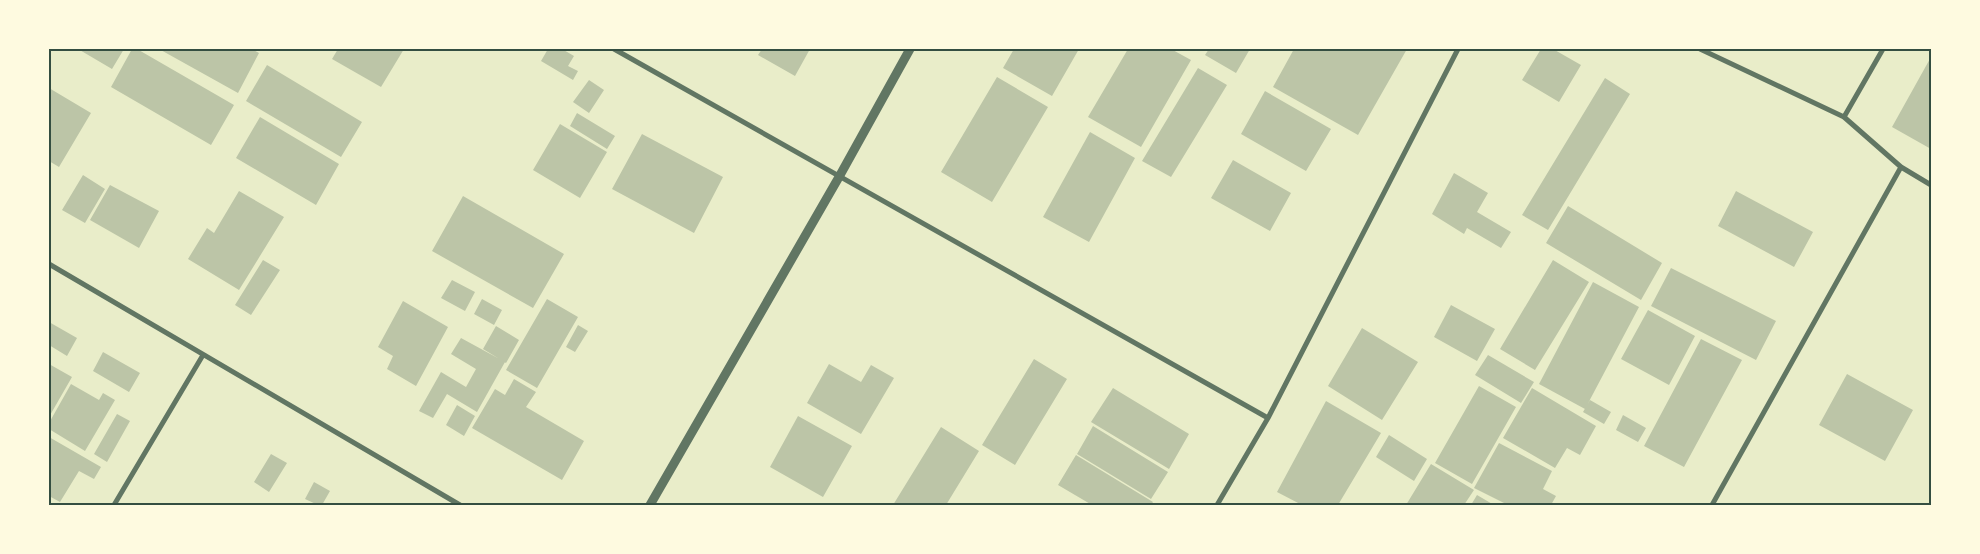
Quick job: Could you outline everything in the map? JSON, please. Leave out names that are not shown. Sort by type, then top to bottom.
[{"type":"street","points":[[614,49],[1268,418]]},
{"type":"street","points":[[650,505],[839,177],[910,49]]},
{"type":"street","points":[[1217,505],[1268,418],[1458,49]]},
{"type":"street","points":[[1700,49],[1844,117],[1901,167],[1931,185]]},
{"type":"street","points":[[1844,117],[1883,49]]},
{"type":"street","points":[[1712,505],[1901,167]]},
{"type":"street","points":[[49,264],[460,505]]},
{"type":"street","points":[[114,505],[203,355]]},
{"type":"building","points":[[78,49],[124,49],[112,69]]},
{"type":"building","points":[[132,49],[137,49],[234,105],[211,145],[111,87]]},
{"type":"building","points":[[159,49],[252,49],[259,53],[238,93]]},
{"type":"building","points":[[338,49],[404,49],[381,87],[332,59]]},
{"type":"building","points":[[548,49],[562,49],[574,56],[568,66],[578,71],[573,80],[541,61]]},
{"type":"building","points":[[762,49],[810,49],[795,76],[758,55]]},
{"type":"building","points":[[1014,49],[1079,49],[1052,96],[1003,68]]},
{"type":"building","points":[[1128,49],[1171,49],[1191,60],[1141,147],[1088,117]]},
{"type":"building","points":[[1209,49],[1250,49],[1236,73],[1205,55]]},
{"type":"building","points":[[1294,49],[1407,49],[1358,135],[1273,87]]},
{"type":"building","points":[[1541,49],[1553,49],[1581,65],[1559,102],[1522,80]]},
{"type":"building","points":[[1931,57],[1931,149],[1892,127]]},
{"type":"building","points":[[267,65],[362,122],[341,157],[246,101]]},
{"type":"building","points":[[1198,68],[1227,85],[1171,177],[1142,161]]},
{"type":"building","points":[[997,77],[1048,107],[992,202],[941,172]]},
{"type":"building","points":[[1605,78],[1630,94],[1548,230],[1522,215]]},
{"type":"building","points":[[589,80],[604,90],[589,113],[573,102]]},
{"type":"building","points":[[49,88],[91,113],[59,167],[49,161]]},
{"type":"building","points":[[1265,91],[1331,129],[1306,171],[1241,134]]},
{"type":"building","points":[[577,113],[615,136],[607,149],[570,126]]},
{"type":"building","points":[[260,117],[339,164],[316,205],[236,158]]},
{"type":"building","points":[[560,124],[607,152],[580,198],[533,170]]},
{"type":"building","points":[[1090,132],[1135,158],[1089,242],[1043,217]]},
{"type":"building","points":[[642,134],[723,177],[694,233],[612,189]]},
{"type":"building","points":[[1233,160],[1291,193],[1270,231],[1211,198]]},
{"type":"building","points":[[1454,173],[1488,193],[1477,212],[1511,232],[1501,248],[1467,228],[1464,234],[1432,214]]},
{"type":"building","points":[[83,175],[105,189],[85,223],[62,210]]},
{"type":"building","points":[[110,185],[159,211],[139,248],[90,220]]},
{"type":"building","points":[[239,191],[284,217],[239,290],[188,259],[207,228],[214,233]]},
{"type":"building","points":[[1736,191],[1813,232],[1794,267],[1718,226]]},
{"type":"building","points":[[463,196],[564,254],[533,308],[432,251]]},
{"type":"building","points":[[1568,206],[1662,263],[1641,300],[1546,243]]},
{"type":"building","points":[[263,260],[280,270],[251,315],[235,305]]},
{"type":"building","points":[[1553,260],[1589,282],[1535,370],[1500,349]]},
{"type":"building","points":[[1671,268],[1776,321],[1756,360],[1651,306]]},
{"type":"building","points":[[452,280],[475,292],[465,311],[441,298]]},
{"type":"building","points":[[1593,282],[1639,307],[1585,409],[1539,384]]},
{"type":"building","points":[[482,299],[502,310],[494,325],[474,314]]},
{"type":"building","points":[[547,299],[578,317],[537,388],[506,370]]},
{"type":"building","points":[[403,301],[448,327],[416,386],[387,369],[393,356],[378,347]]},
{"type":"building","points":[[1451,305],[1495,329],[1477,361],[1434,337]]},
{"type":"building","points":[[1648,310],[1695,336],[1669,385],[1621,359]]},
{"type":"building","points":[[49,322],[77,338],[67,356],[49,345]]},
{"type":"building","points":[[578,325],[588,331],[575,352],[566,347]]},
{"type":"building","points":[[496,326],[519,340],[506,363],[483,349]]},
{"type":"building","points":[[1362,328],[1418,362],[1382,420],[1328,386]]},
{"type":"building","points":[[461,338],[505,362],[477,412],[447,394],[433,418],[419,411],[441,372],[466,387],[476,369],[451,354]]},
{"type":"building","points":[[1701,339],[1742,360],[1684,467],[1644,446]]},
{"type":"building","points":[[103,352],[140,373],[129,392],[93,371]]},
{"type":"building","points":[[1488,355],[1534,382],[1521,403],[1475,375]]},
{"type":"building","points":[[1034,359],[1067,379],[1015,465],[982,445]]},
{"type":"building","points":[[49,364],[72,377],[49,417]]},
{"type":"building","points":[[829,364],[861,382],[871,365],[894,378],[861,434],[807,403]]},
{"type":"building","points":[[1847,374],[1913,410],[1885,461],[1819,425]]},
{"type":"building","points":[[514,379],[536,392],[526,407],[584,441],[562,480],[472,428],[495,389],[505,395]]},
{"type":"building","points":[[71,384],[99,400],[103,393],[115,400],[85,451],[49,429],[49,423]]},
{"type":"building","points":[[1479,386],[1516,407],[1472,484],[1435,463]]},
{"type":"building","points":[[1113,388],[1189,434],[1169,469],[1091,422]]},
{"type":"building","points":[[1532,388],[1596,426],[1580,455],[1567,448],[1555,468],[1503,438]]},
{"type":"building","points":[[1590,400],[1611,412],[1604,424],[1583,412]]},
{"type":"building","points":[[1326,401],[1381,433],[1338,505],[1302,505],[1277,492]]},
{"type":"building","points":[[457,405],[475,416],[464,436],[446,425]]},
{"type":"building","points":[[117,414],[130,421],[107,462],[94,454]]},
{"type":"building","points":[[1623,415],[1646,428],[1638,442],[1616,430]]},
{"type":"building","points":[[798,416],[852,446],[823,497],[770,467]]},
{"type":"building","points":[[1093,426],[1168,472],[1151,499],[1077,454]]},
{"type":"building","points":[[941,427],[979,451],[946,505],[893,505]]},
{"type":"building","points":[[1389,435],[1427,459],[1414,481],[1376,457]]},
{"type":"building","points":[[49,437],[101,467],[94,479],[79,471],[60,502],[49,496]]},
{"type":"building","points":[[1499,443],[1552,471],[1543,489],[1556,496],[1551,505],[1508,505],[1474,488]]},
{"type":"building","points":[[271,454],[287,463],[269,492],[254,482]]},
{"type":"building","points":[[1076,455],[1153,502],[1151,505],[1092,505],[1058,485]]},
{"type":"building","points":[[1431,464],[1474,490],[1464,505],[1406,505]]},
{"type":"building","points":[[314,482],[330,491],[322,505],[305,499]]},
{"type":"building","points":[[1477,495],[1494,505],[1471,505]]}]
